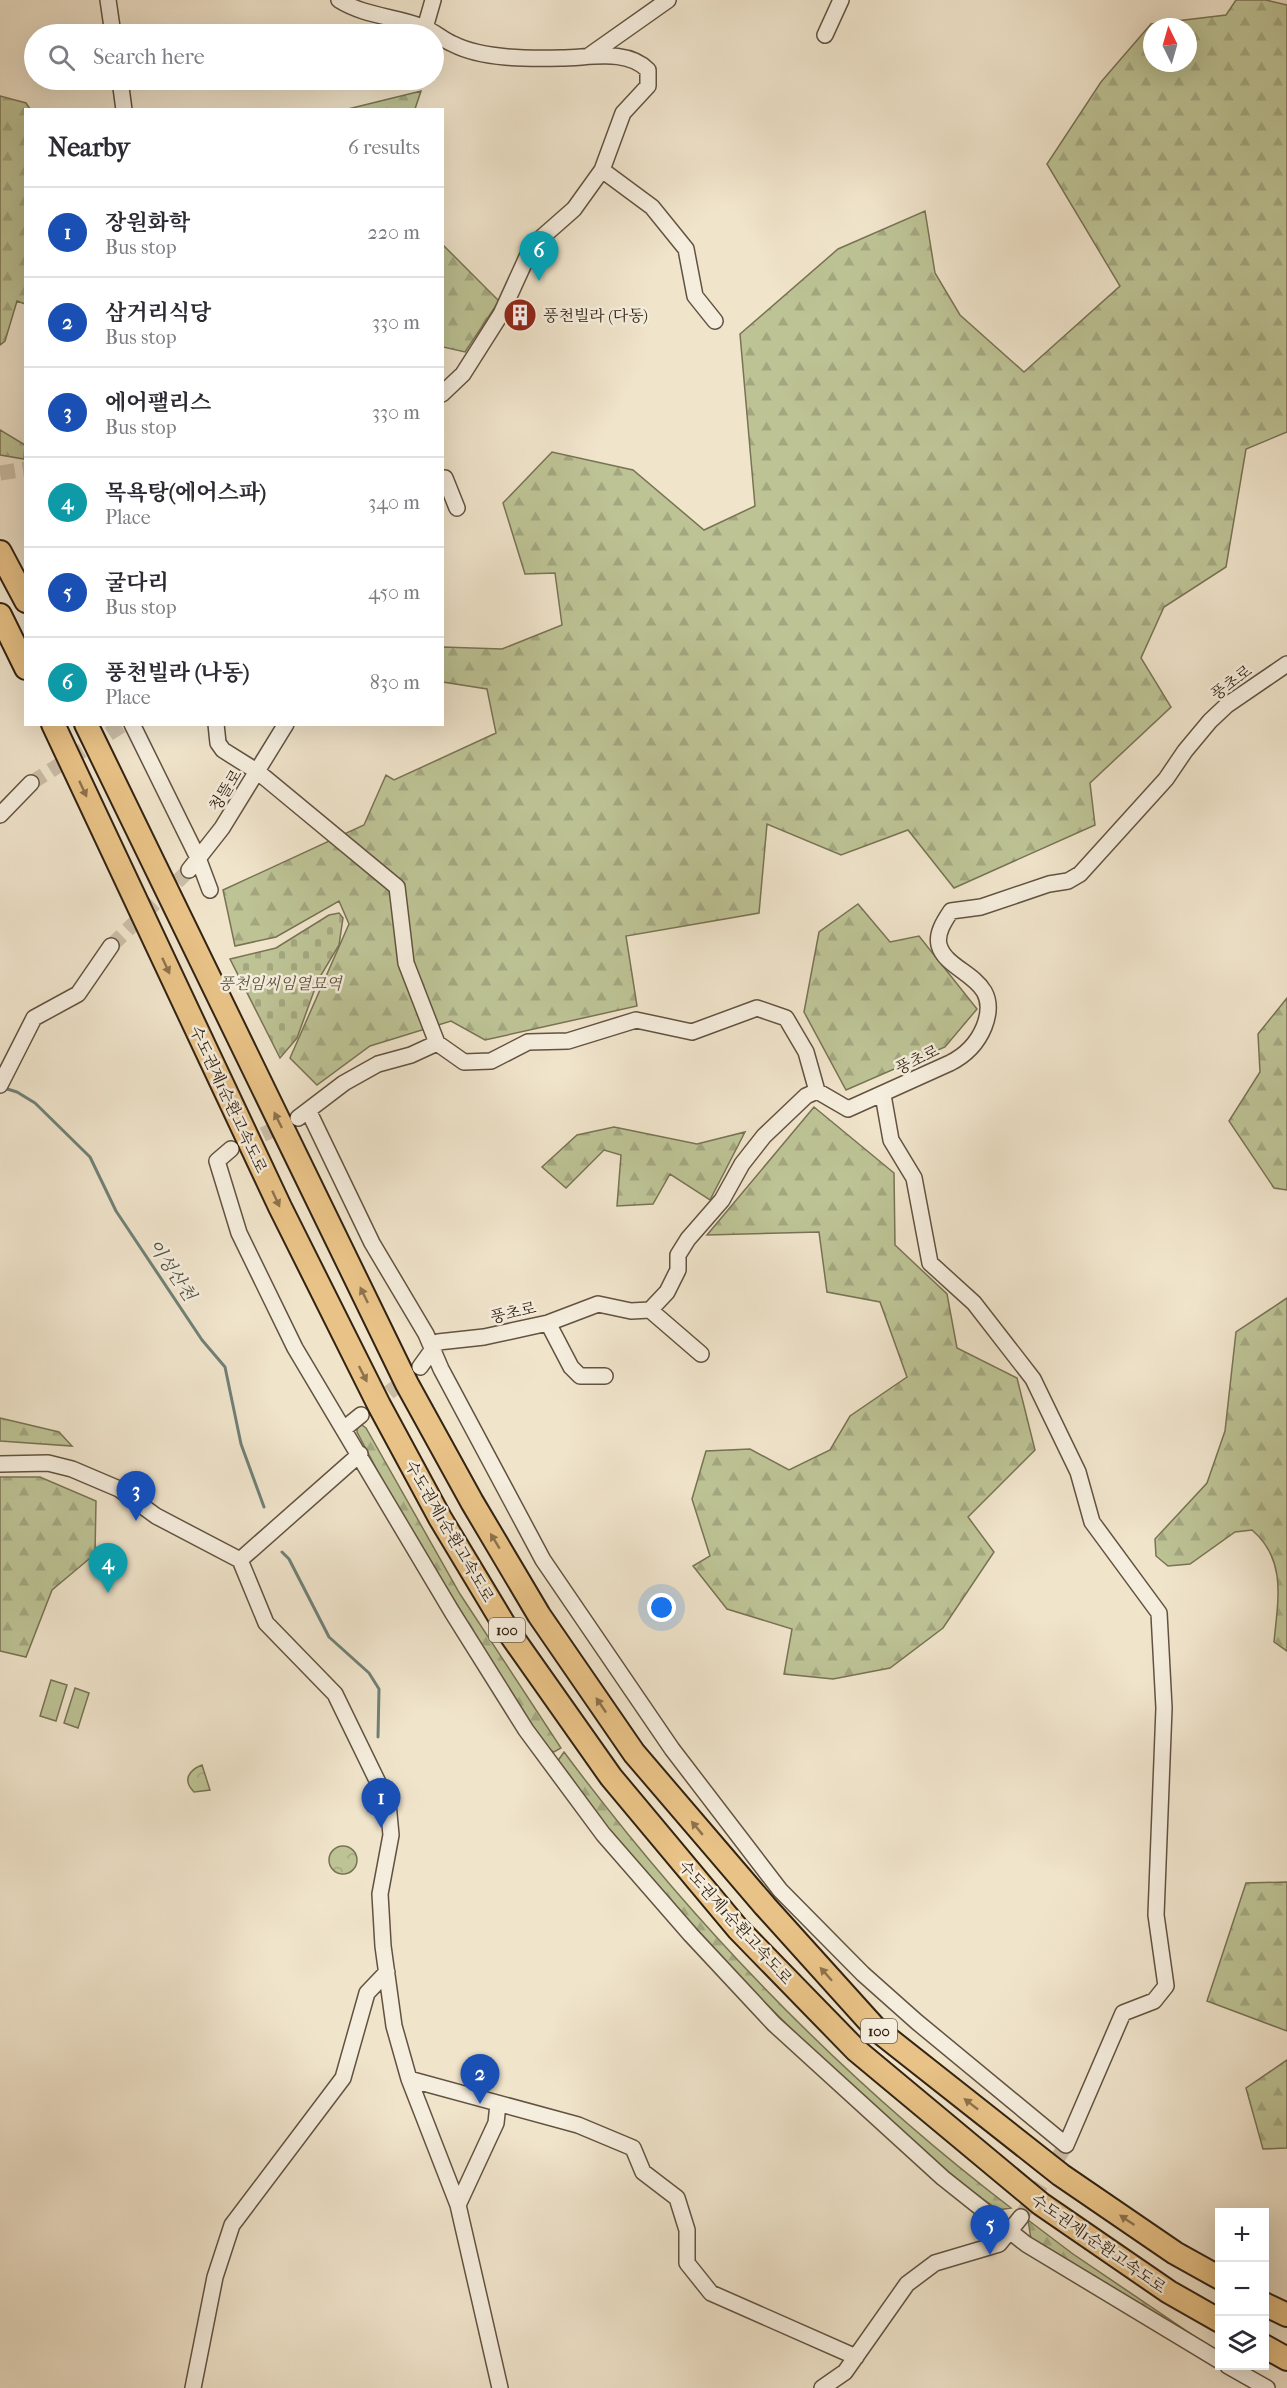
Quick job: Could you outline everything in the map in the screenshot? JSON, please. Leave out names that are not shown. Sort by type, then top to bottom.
[{"type":"highway","points":[[0,540],[22,594]]},
{"type":"highway","points":[[0,552],[22,594]]},
{"type":"highway","points":[[0,615],[24,664]]},
{"type":"highway","points":[[0,648],[24,683]]},
{"type":"highway","name":"수도권제1순환고속도로","points":[[87,726],[407,1384],[472,1502],[539,1615],[634,1753],[758,1899],[876,2029],[1061,2175],[1175,2253],[1215,2275]]},
{"type":"highway","name":"수도권제1순환고속도로","points":[[54,728],[280,1207],[379,1405],[440,1518],[508,1631],[611,1777],[738,1929],[856,2050],[1041,2204],[1168,2292],[1215,2318]]},
{"type":"highway","points":[[1269,2306],[1287,2315]]},
{"type":"highway","points":[[1269,2349],[1287,2359]]},
{"type":"street","points":[[108,0],[112,24]]},
{"type":"street","points":[[339,0],[369,14],[409,24]]},
{"type":"street","points":[[426,24],[433,0]]},
{"type":"street","points":[[590,55],[668,0]]},
{"type":"street","points":[[825,35],[841,0]]},
{"type":"street","points":[[444,39],[454,45],[501,56],[564,58],[590,55],[639,60],[648,70],[648,86],[623,112],[603,170],[574,209],[532,246],[501,314],[463,374],[444,392]]},
{"type":"street","points":[[121,90],[124,108]]},
{"type":"street","points":[[603,170],[652,207],[686,249],[695,296],[715,321]]},
{"type":"street","points":[[444,478],[446,478],[456,508]]},
{"type":"street","name":"풍초로","points":[[817,1091],[848,1109],[883,1095],[963,1056],[972,1047],[987,1017],[984,993],[978,983],[946,955],[939,945],[940,933],[951,910],[981,907],[1049,884],[1068,881],[1080,874],[1159,788],[1210,721],[1227,705],[1287,664]]},
{"type":"street","points":[[133,726],[193,864],[210,890]]},
{"type":"street","points":[[216,726],[218,743],[223,750],[258,771],[397,887],[406,963],[437,1043],[464,1062],[491,1061],[528,1042],[568,1041],[636,1020],[692,1032],[758,1008],[786,1018],[806,1052],[817,1091],[806,1096],[760,1141],[722,1200],[688,1239],[678,1255],[678,1270],[668,1292],[650,1310],[701,1354]]},
{"type":"street","name":"청뜰로","points":[[193,864],[222,828],[285,726]]},
{"type":"street","points":[[0,815],[31,783]]},
{"type":"street","points":[[0,1085],[34,1018],[78,994],[111,946]]},
{"type":"street","points":[[437,1043],[411,1055],[378,1064],[344,1083],[303,1115],[433,1350],[543,1560],[672,1749],[780,1890],[863,1974],[916,2022],[1066,2145],[1123,2013],[1154,2001],[1166,1986],[1156,1915],[1164,1708],[1159,1613],[1092,1522],[1078,1472],[1033,1379],[974,1303],[930,1263],[914,1178],[891,1140],[883,1095]]},
{"type":"street","points":[[231,1149],[217,1161],[217,1168],[239,1233],[295,1348],[345,1428],[447,1603],[526,1730],[603,1834],[713,1960],[774,2024],[926,2163],[1056,2263],[1215,2358]]},
{"type":"street","name":"풍초로","points":[[433,1350],[438,1342],[484,1337],[548,1323],[598,1304],[631,1311],[650,1310]]},
{"type":"street","points":[[548,1323],[571,1367],[580,1376],[605,1376]]},
{"type":"street","points":[[420,1367],[433,1350]]},
{"type":"street","points":[[345,1428],[361,1415]]},
{"type":"street","points":[[240,1560],[360,1454]]},
{"type":"street","points":[[0,1464],[48,1463],[72,1470],[119,1490],[156,1516],[240,1560],[266,1623],[335,1694],[388,1803],[391,1835],[381,1894],[394,2026],[409,2079],[458,2205],[500,2388]]},
{"type":"street","points":[[193,2388],[215,2277],[232,2225],[344,2078],[367,1993],[387,1972]]},
{"type":"street","points":[[409,2079],[578,2125],[633,2148],[643,2172],[677,2198],[687,2230],[687,2263],[711,2293],[856,2356]]},
{"type":"street","points":[[458,2205],[496,2123],[498,2104]]},
{"type":"street","points":[[822,2388],[845,2372],[907,2284],[935,2263],[999,2244],[1012,2231],[1021,2217]]},
{"type":"street","points":[[1235,2370],[1267,2388]]},
{"type":"green space","points":[[1236,0],[1266,0],[1287,5],[1287,432],[1246,449],[1226,567],[1164,607],[1141,658],[1171,707],[1090,783],[1095,825],[954,888],[908,830],[841,855],[767,824],[759,913],[626,936],[637,1006],[485,1040],[451,1021],[370,1046],[317,1085],[290,1058],[349,924],[339,901],[276,937],[235,946],[223,890],[364,825],[386,775],[394,780],[496,733],[487,689],[444,682],[444,647],[502,649],[562,625],[555,573],[525,574],[503,503],[552,452],[633,470],[704,530],[755,506],[740,334],[838,249],[925,211],[935,273],[960,315],[1024,372],[1120,286],[1047,164],[1101,82],[1143,33],[1143,72],[1197,72],[1197,18],[1226,15]]},
{"type":"green space","points":[[421,91],[415,108],[352,108]]},
{"type":"green space","points":[[0,96],[26,103],[29,108],[24,108],[24,304],[17,301],[5,341],[0,345]]},
{"type":"green space","points":[[444,246],[499,301],[465,352],[444,347]]},
{"type":"green space","points":[[0,430],[24,444],[24,459],[0,455]]},
{"type":"green space","points":[[858,904],[890,942],[919,936],[977,1009],[945,1047],[846,1090],[804,1012],[819,932]]},
{"type":"green space","name":"풍천임씨임열묘역","points":[[339,913],[343,918],[339,945],[318,980],[297,1038],[280,1058],[230,959],[276,948],[329,915]]},
{"type":"green space","points":[[1287,998],[1287,1190],[1274,1188],[1229,1121],[1260,1072],[1258,1034]]},
{"type":"green space","points":[[814,1107],[894,1173],[895,1245],[947,1294],[957,1348],[1017,1378],[1035,1450],[968,1517],[994,1552],[943,1628],[890,1668],[833,1679],[784,1674],[792,1629],[727,1609],[693,1566],[710,1556],[692,1499],[706,1451],[750,1449],[789,1470],[830,1450],[850,1416],[907,1377],[880,1302],[827,1292],[819,1232],[707,1235]]},
{"type":"green space","points":[[614,1127],[697,1144],[745,1132],[710,1200],[670,1174],[653,1204],[617,1206],[621,1155],[604,1150],[566,1188],[542,1167],[577,1135]]},
{"type":"green space","points":[[1287,1298],[1287,1651],[1274,1642],[1278,1596],[1275,1567],[1271,1554],[1252,1530],[1235,1532],[1190,1564],[1168,1566],[1156,1556],[1155,1539],[1207,1483],[1225,1431],[1236,1332]]},
{"type":"green space","points":[[0,1418],[59,1432],[72,1446],[0,1441]]},
{"type":"green space","points":[[358,1422],[366,1428],[460,1594],[561,1748],[554,1752],[546,1748],[416,1539],[357,1432]]},
{"type":"green space","points":[[0,1477],[40,1477],[96,1501],[95,1554],[52,1590],[26,1657],[0,1651]]},
{"type":"green space","points":[[51,1680],[67,1685],[56,1721],[40,1716]]},
{"type":"green space","points":[[75,1688],[89,1693],[78,1728],[64,1723]]},
{"type":"green space","points":[[564,1752],[664,1878],[772,1996],[887,2106],[1011,2208],[998,2210],[939,2164],[846,2081],[768,2006],[658,1889],[589,1805],[557,1762]]},
{"type":"green space","points":[[202,1765],[210,1790],[194,1792],[188,1783],[189,1776]]},
{"type":"green space","points":[[343,1846],[353,1850],[357,1860],[353,1870],[343,1874],[333,1870],[329,1860],[333,1850]]},
{"type":"green space","points":[[1287,1882],[1287,2031],[1207,2001],[1246,1883]]},
{"type":"green space","points":[[1287,2060],[1287,2148],[1263,2149],[1246,2088]]},
{"type":"green space","points":[[1028,2220],[1073,2254],[1203,2342],[1031,2239]]},
{"type":"waterway","name":"이성산천","points":[[4,1088],[17,1092],[35,1103],[90,1157],[116,1211],[202,1340],[225,1367],[241,1444],[264,1507]]},
{"type":"waterway","name":"이성산천","points":[[282,1552],[289,1559],[329,1637],[369,1673],[379,1689],[378,1737]]},
{"type":"tunnel","points":[[0,473],[24,469]]},
{"type":"tunnel","points":[[31,783],[121,726]]},
{"type":"tunnel","points":[[111,946],[189,870]]},
{"type":"tunnel","points":[[242,1144],[288,1123]]},
{"type":"tunnel","points":[[371,1407],[411,1375]]},
{"type":"tunnel","points":[[1021,2217],[1066,2145]]},
{"type":"place","name":"풍천빌라 (나동)","points":[[539,281]]},
{"type":"place","name":"풍천빌라 (다동)","points":[[520,315]]},
{"type":"place","name":"에어팰리스","points":[[136,1521]]},
{"type":"place","name":"목욕탕(에어스파)","points":[[108,1593]]},
{"type":"place","name":"장원화학","points":[[381,1828]]},
{"type":"place","name":"삼거리식당","points":[[480,2104]]},
{"type":"place","name":"굴다리","points":[[990,2255]]}]
